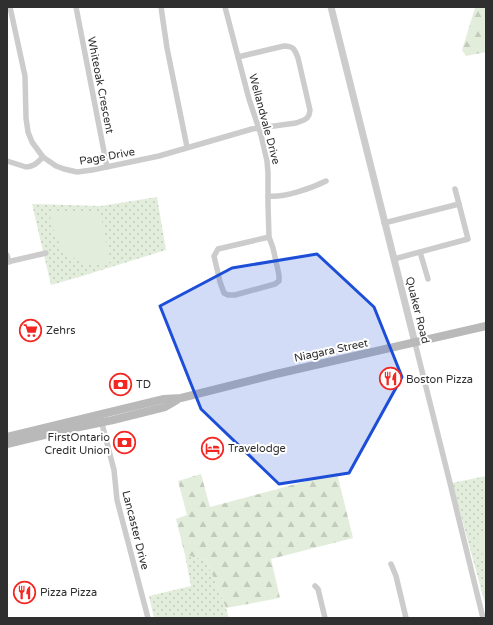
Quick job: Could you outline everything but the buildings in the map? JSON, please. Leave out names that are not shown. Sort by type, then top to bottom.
[{"type":"main road","name":"Niagara Street","points":[[7,437],[165,407],[181,398],[276,374],[486,326]]},
{"type":"main road","name":"Niagara Street","points":[[7,444],[101,418]]},
{"type":"street","name":"Page Drive","points":[[10,7],[25,76],[26,118],[27,127],[32,142],[43,157],[56,166],[72,171],[87,171],[159,156],[252,129],[296,123],[308,117],[310,110],[298,58],[293,48],[290,46],[284,46],[238,57]]},
{"type":"street","name":"Whiteoak Crescent","points":[[76,7],[107,167]]},
{"type":"street","points":[[161,7],[167,48],[187,147]]},
{"type":"street","name":"Wellandvale Drive","points":[[225,7],[267,161],[269,237],[273,248],[279,281],[275,284],[235,295],[228,295],[224,293],[214,256],[218,249],[269,237]]},
{"type":"street","name":"Quaker Road","points":[[331,7],[483,618]]},
{"type":"street","points":[[7,161],[29,167],[36,164],[43,157]]},
{"type":"street","points":[[268,196],[274,197],[309,189],[326,181]]},
{"type":"street","points":[[394,259],[468,239],[455,189]]},
{"type":"street","points":[[384,223],[459,204]]},
{"type":"street","points":[[420,252],[428,279]]},
{"type":"street","points":[[8,260],[46,253]]},
{"type":"street","name":"Lancaster Drive","points":[[101,418],[114,470],[117,500],[148,618]]},
{"type":"street","points":[[391,564],[396,576],[406,618]]},
{"type":"street","points":[[315,586],[318,589],[325,618]]},
{"type":"highlighted area","points":[[317,254],[374,307],[402,377],[349,473],[279,484],[201,409],[160,306],[232,268]]},
{"type":"green space","points":[[475,8],[486,8],[486,52],[466,56],[462,50]]},
{"type":"green space","points":[[157,197],[166,250],[51,285],[32,204],[101,206]]},
{"type":"green space","points":[[49,213],[98,213],[101,217],[111,262],[89,265],[66,255],[55,235]]},
{"type":"green space","points":[[337,473],[353,538],[271,559],[280,598],[226,608],[206,560],[185,555],[176,519],[187,515],[178,481],[201,474],[210,507]]},
{"type":"green space","points":[[486,476],[486,607],[452,483]]},
{"type":"green space","points":[[486,533],[486,563],[475,536]]},
{"type":"green space","points":[[185,555],[206,560],[229,618],[154,618],[149,596],[191,586]]},
{"type":"place","name":"Zehrs","points":[[31,330]]},
{"type":"place","name":"Boston Pizza","points":[[391,379]]},
{"type":"place","name":"TD","points":[[120,384]]},
{"type":"place","name":"FirstOntario Credit Union","points":[[125,443]]},
{"type":"place","name":"Travelodge","points":[[212,448]]},
{"type":"place","name":"Pizza Pizza","points":[[25,592]]}]
